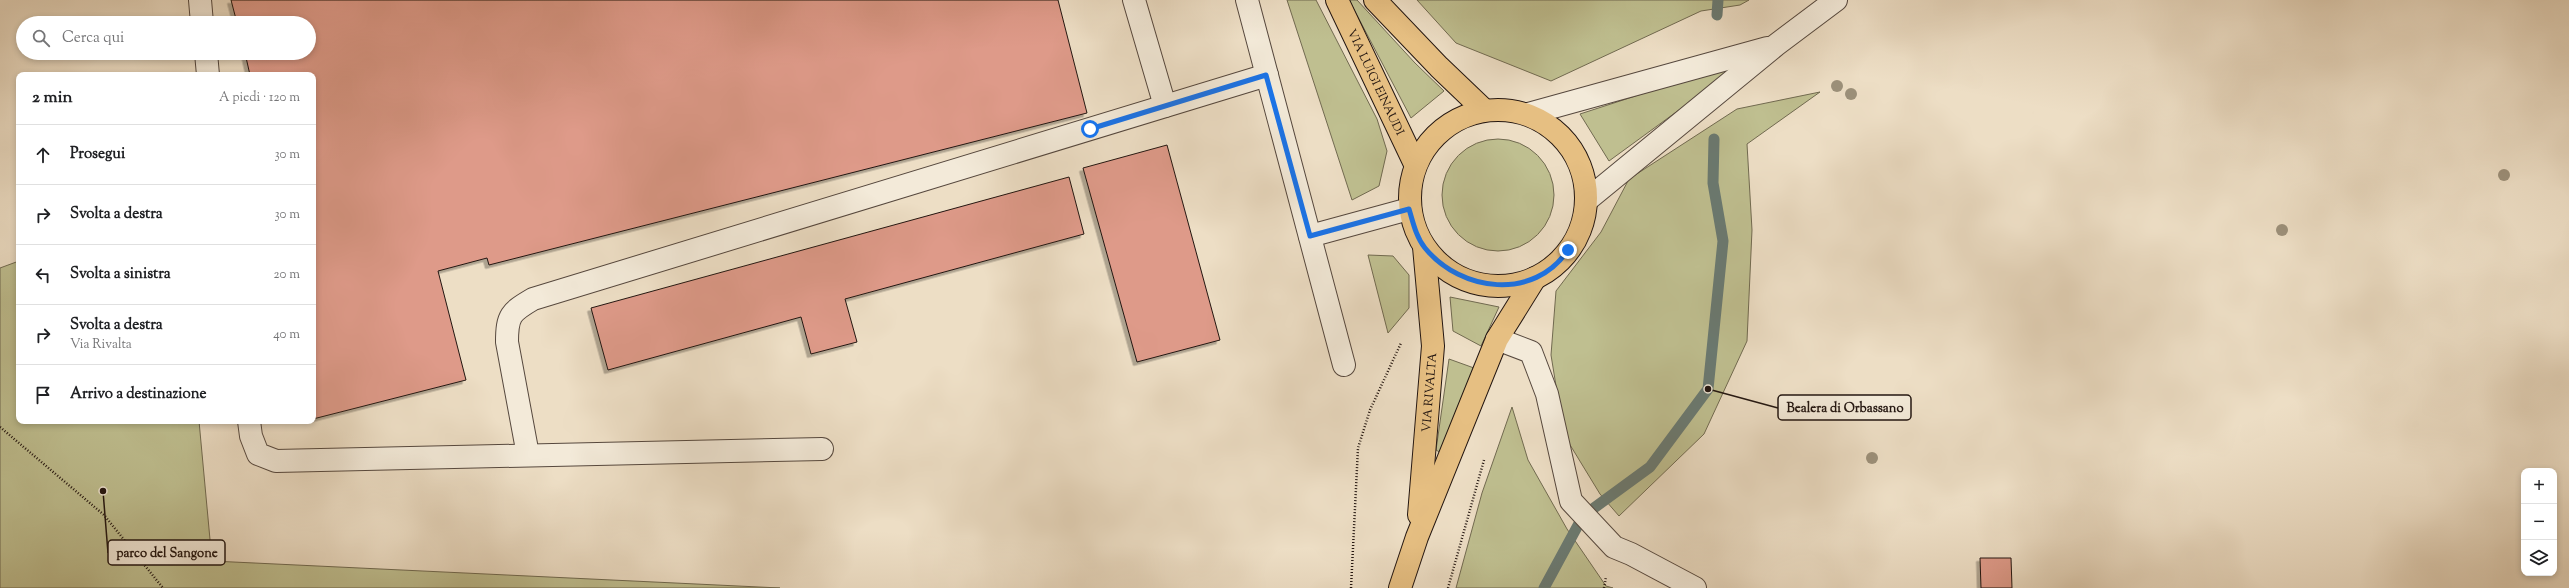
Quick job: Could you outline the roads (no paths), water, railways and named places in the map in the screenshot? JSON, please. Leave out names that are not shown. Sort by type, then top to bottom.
[{"type":"main road","name":"VIA LUIGI EINAUDI","points":[[1338,0],[1415,164]]},
{"type":"main road","points":[[1374,0],[1439,67],[1484,110]]},
{"type":"main road","name":"VIA RIVALTA","points":[[1507,109],[1528,114],[1560,134],[1580,164],[1586,200],[1580,232],[1562,259],[1535,278],[1505,286],[1474,283],[1446,269],[1424,248],[1414,229],[1409,209],[1409,186],[1415,164],[1442,127],[1484,110],[1507,109]]},
{"type":"main road","name":"VIA RIVALTA","points":[[1417,537],[1433,346],[1424,248]]},
{"type":"main road","name":"VIA RIVALTA","points":[[1400,588],[1417,537],[1498,339],[1535,278]]},
{"type":"street","points":[[200,0],[201,16]]},
{"type":"street","points":[[1134,0],[1165,106]]},
{"type":"street","points":[[1247,0],[1344,365]]},
{"type":"street","points":[[1586,200],[1776,45],[1836,0]]},
{"type":"street","points":[[1528,114],[1776,45]]},
{"type":"street","points":[[207,60],[208,72]]},
{"type":"street","points":[[528,455],[507,342],[507,322],[515,310],[534,299],[1266,75]]},
{"type":"street","points":[[1310,236],[1409,209]]},
{"type":"street","points":[[1498,339],[1531,352],[1547,394],[1571,501],[1614,547],[1631,554],[1695,588]]},
{"type":"street","points":[[249,424],[251,436],[258,454],[276,461],[822,449]]},
{"type":"waterway","points":[[1717,15],[1718,0]]},
{"type":"waterway","points":[[1544,588],[1583,516],[1650,467],[1708,389],[1723,241],[1713,183],[1714,139]]},
{"type":"place","name":"Bealera di Orbassano","points":[[1708,389]]},
{"type":"place","name":"parco del Sangone","points":[[103,491]]}]
